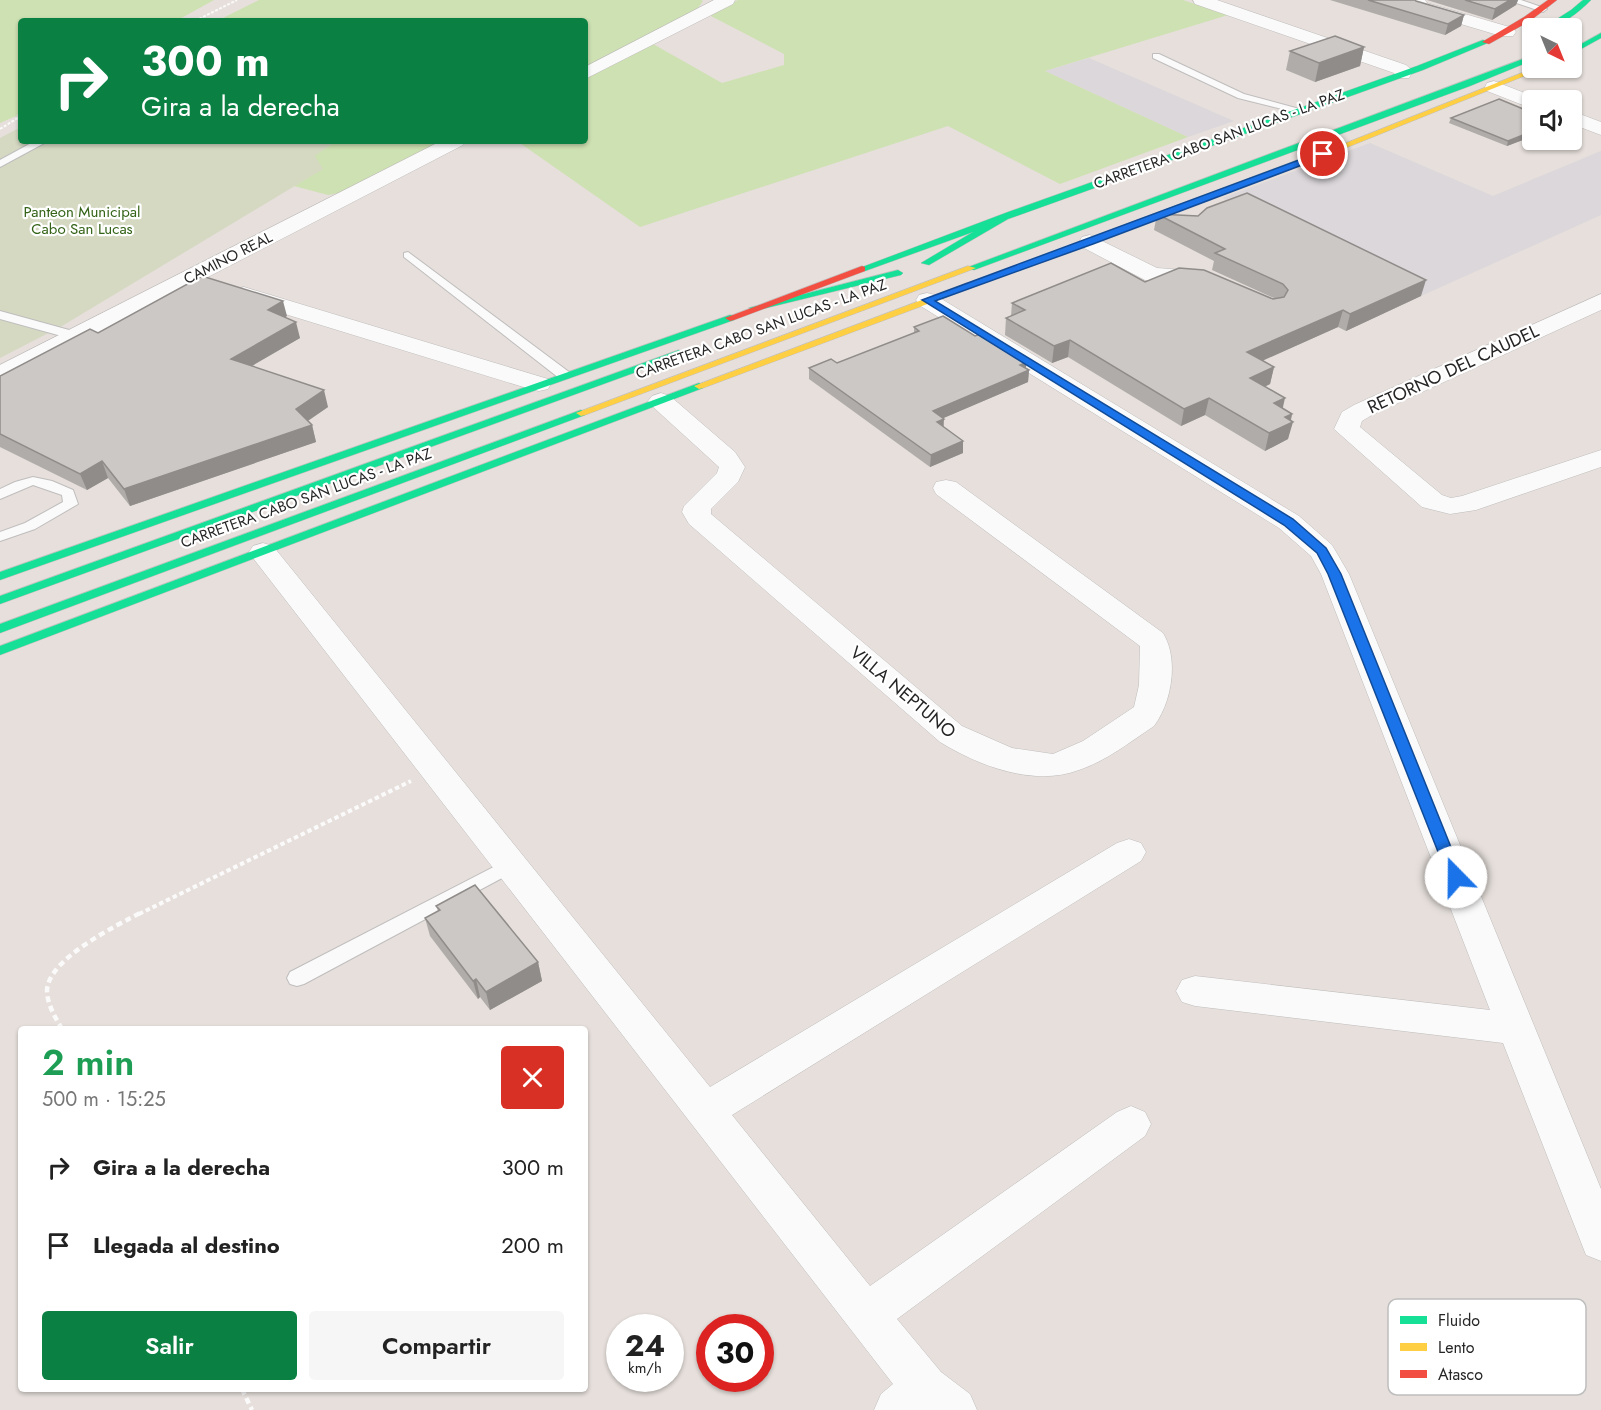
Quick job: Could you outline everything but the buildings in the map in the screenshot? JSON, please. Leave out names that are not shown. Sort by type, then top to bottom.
[{"type":"main road","points":[[1564,18],[1587,0]]},
{"type":"main road","points":[[0,576],[1302,111],[1407,78],[1507,32],[1548,4]]},
{"type":"main road","points":[[1582,46],[1601,35]]},
{"type":"main road","name":"CARRETERA CABO SAN LUCAS - LA PAZ","points":[[0,629],[1467,84],[1522,62]]},
{"type":"main road","points":[[1407,78],[1453,70]]},
{"type":"main road","points":[[0,651],[927,300],[1090,242],[1365,138],[1522,75]]},
{"type":"main road","points":[[1242,167],[1365,138]]},
{"type":"main road","points":[[754,308],[912,268],[1011,214]]},
{"type":"main road","name":"CARRETERA CABO SAN LUCAS - LA PAZ","points":[[777,317],[1004,235]]},
{"type":"main road","name":"CARRETERA CABO SAN LUCAS - LA PAZ","points":[[0,600],[690,349]]},
{"type":"street","points":[[588,72],[727,0]]},
{"type":"street","points":[[1417,0],[1420,6],[1507,32]]},
{"type":"street","points":[[1215,1],[1400,69],[1404,71],[1407,78]]},
{"type":"street","points":[[1494,87],[1522,98]]},
{"type":"street","points":[[1582,121],[1601,129]]},
{"type":"street","name":"CAMINO REAL","points":[[0,375],[450,144]]},
{"type":"street","points":[[1090,242],[1153,274],[1217,281]]},
{"type":"street","points":[[191,277],[539,384]]},
{"type":"street","points":[[927,300],[1289,522],[1322,551],[1335,574],[1601,1241]]},
{"type":"street","name":"RETORNO DEL CAUDEL","points":[[1601,302],[1363,410],[1351,417],[1347,429],[1432,501],[1450,506],[1466,504],[1601,458]]},
{"type":"street","name":"VILLA NEPTUNO","points":[[661,401],[726,458],[732,467],[729,476],[698,506],[696,512],[699,518],[929,717],[961,741],[997,756],[1044,765],[1059,765],[1073,760],[1143,718],[1154,701],[1155,646],[1152,640],[946,488]]},
{"type":"street","points":[[263,552],[866,1315],[925,1403]]},
{"type":"street","points":[[704,1112],[1129,852]]},
{"type":"street","points":[[1195,991],[1516,1029]]},
{"type":"street","points":[[866,1315],[1131,1124]]},
{"type":"lane","points":[[1512,0],[1548,4]]},
{"type":"lane","points":[[1156,56],[1241,96],[1302,111]]},
{"type":"lane","points":[[0,164],[37,144]]},
{"type":"lane","points":[[408,255],[564,375]]},
{"type":"lane","points":[[0,315],[76,336]]},
{"type":"lane","points":[[0,495],[26,481],[34,480],[68,493],[71,504],[64,510],[30,526],[0,537]]},
{"type":"lane","points":[[297,978],[511,865]]},
{"type":"path","points":[[201,18],[237,0]]},
{"type":"path","points":[[0,129],[18,118]]},
{"type":"path","points":[[60,1026],[48,1001],[48,984],[60,966],[88,944],[126,921],[286,840],[436,770]]},
{"type":"path","points":[[243,1392],[252,1410]]},
{"type":"shaded area","points":[[1089,58],[1234,121],[1188,137],[1045,71]]},
{"type":"shaded area","points":[[1370,143],[1493,196],[1601,151],[1601,215],[1421,296],[1222,198]]},
{"type":"green space","points":[[0,0],[214,0],[181,18],[18,18],[18,114],[0,123]]},
{"type":"green space","points":[[259,0],[703,1],[695,12],[588,69],[588,18],[223,18]]},
{"type":"green space","points":[[738,0],[1183,0],[1228,15],[1045,71],[1188,137],[1060,184],[948,126],[640,227],[521,144],[588,144],[588,77],[653,44],[722,83],[784,65],[784,54],[709,15]]},
{"type":"green space","name":"Panteon Municipal Cabo San Lucas","points":[[18,129],[18,144],[332,144],[315,156],[323,169],[62,326],[0,358],[0,138]]},
{"type":"green space","points":[[332,144],[442,144],[339,193],[328,195],[294,186],[322,169],[314,156]]},
{"type":"traffic: fast","points":[[1564,18],[1587,0]]},
{"type":"traffic: fast","points":[[1582,46],[1601,35]]},
{"type":"traffic: fast","points":[[862,269],[1420,68],[1486,42]]},
{"type":"traffic: fast","points":[[971,268],[1522,62]]},
{"type":"traffic: fast","points":[[967,286],[1330,151]]},
{"type":"traffic: fast","points":[[926,263],[1011,214]]},
{"type":"traffic: fast","points":[[754,308],[898,273]]},
{"type":"traffic: fast","points":[[0,576],[730,318]]},
{"type":"traffic: fast","points":[[0,600],[679,353]]},
{"type":"traffic: fast","points":[[0,651],[699,386]]},
{"type":"traffic: fast","points":[[0,629],[581,413]]},
{"type":"traffic: slow","points":[[1330,151],[1522,75]]},
{"type":"traffic: slow","points":[[581,413],[971,268]]},
{"type":"traffic: slow","points":[[699,386],[967,286]]},
{"type":"traffic: jam","points":[[1486,42],[1527,19],[1553,0]]},
{"type":"traffic: jam","points":[[730,318],[862,269]]},
{"type":"route","points":[[1323,154],[1090,242],[927,300],[1289,522],[1322,551],[1335,574],[1456,877]]}]
